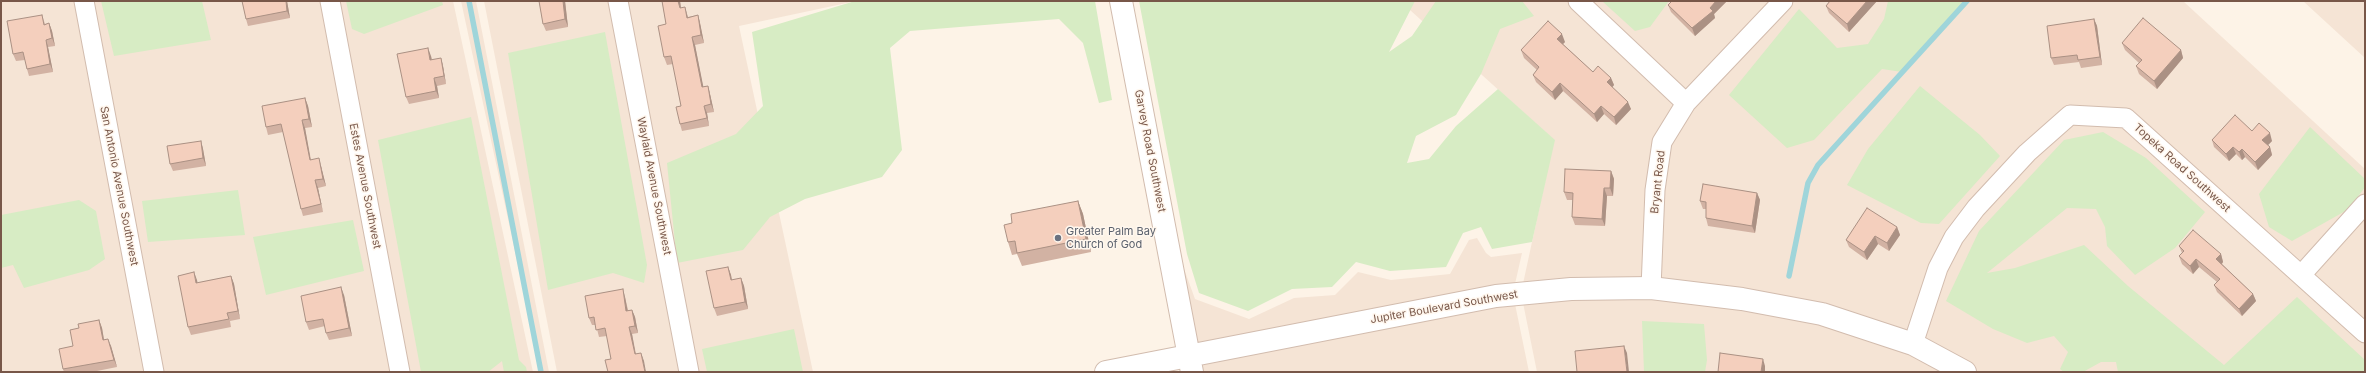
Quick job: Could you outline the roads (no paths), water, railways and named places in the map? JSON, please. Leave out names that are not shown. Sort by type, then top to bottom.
[{"type":"street","name":"San Antonio Avenue Southwest","points":[[84,1],[154,372]]},
{"type":"street","name":"Estes Avenue Southwest","points":[[330,1],[400,372]]},
{"type":"street","name":"Waylaid Avenue Southwest","points":[[618,1],[689,372]]},
{"type":"street","name":"Garvey Road Southwest","points":[[1122,1],[1190,364]]},
{"type":"street","points":[[1578,1],[1686,103]]},
{"type":"street","name":"Bryant Road","points":[[1650,288],[1655,190],[1662,142],[1686,103],[1783,1]]},
{"type":"street","name":"Topeka Road Southwest","points":[[1913,344],[1938,268],[1954,237],[1976,208],[2027,153],[2070,115],[2126,118],[2302,274],[2365,333]]},
{"type":"street","points":[[2302,274],[2365,204]]},
{"type":"street","name":"Jupiter Boulevard Southwest","points":[[1106,372],[1190,364],[1496,296],[1571,288],[1650,288],[1742,299],[1822,314],[1913,344],[1965,372]]},
{"type":"waterway","points":[[469,1],[541,372]]},
{"type":"waterway","points":[[1789,276],[1808,183],[1818,165],[1967,1]]},
{"type":"place","name":"Greater Palm Bay Church of God","points":[[1058,238]]}]
